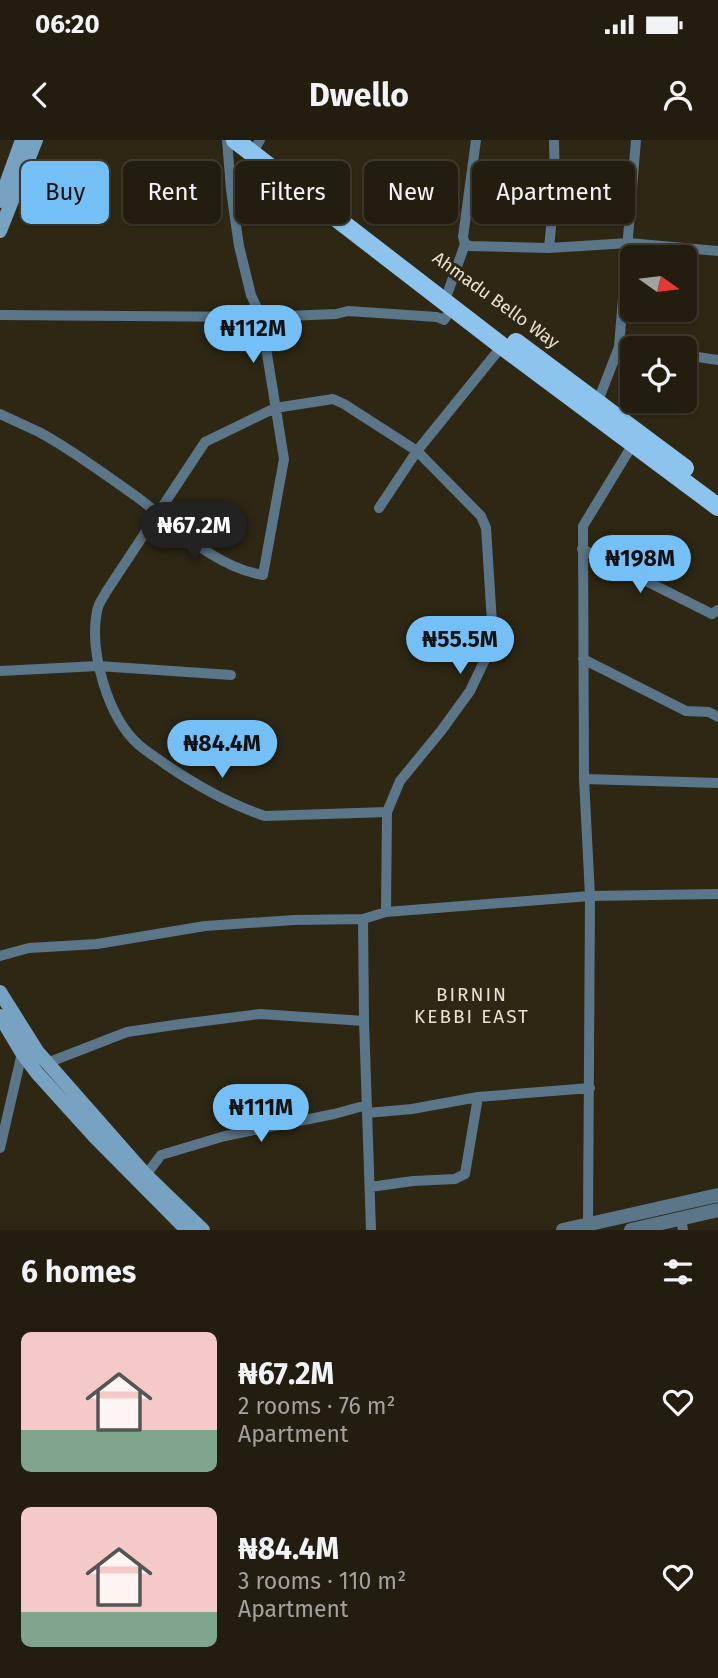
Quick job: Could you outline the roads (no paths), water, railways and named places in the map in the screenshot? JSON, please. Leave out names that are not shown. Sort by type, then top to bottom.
[{"type":"main road","points":[[0,201],[22,140]]},
{"type":"main road","points":[[0,231],[36,140]]},
{"type":"main road","points":[[235,140],[450,300],[502,346],[718,507]]},
{"type":"main road","name":"Ahmadu Bello Way","points":[[256,142],[450,300],[598,401],[718,493]]},
{"type":"main road","points":[[0,992],[47,1063],[146,1175],[203,1230]]},
{"type":"main road","points":[[0,1016],[22,1054],[37,1073],[94,1136],[187,1230]]},
{"type":"street","points":[[0,414],[41,433],[88,463],[208,552],[244,571],[263,575],[284,459],[261,317],[251,295],[239,246],[227,140]]},
{"type":"street","points":[[0,315],[261,317],[336,314],[348,311],[437,317],[444,320],[465,244],[463,237],[476,140]]},
{"type":"street","points":[[549,248],[555,187],[554,140]]},
{"type":"street","points":[[598,401],[619,347],[636,140]]},
{"type":"street","points":[[465,244],[549,248],[629,243],[718,251]]},
{"type":"street","points":[[379,508],[416,451],[502,346]]},
{"type":"street","points":[[697,357],[718,360]]},
{"type":"street","points":[[386,912],[387,812],[400,781],[470,691],[490,649],[492,623],[486,528],[481,516],[416,451],[344,404],[333,399],[275,408],[205,442],[97,608],[95,630],[98,666],[120,724],[139,746],[205,789],[265,816],[387,812]]},
{"type":"street","points":[[588,1223],[590,896],[584,779],[583,526],[633,444]]},
{"type":"street","points":[[582,549],[712,614],[718,610]]},
{"type":"street","points":[[583,659],[686,711],[709,712],[718,716]]},
{"type":"street","points":[[0,671],[98,666],[231,675]]},
{"type":"street","points":[[584,779],[718,783]]},
{"type":"street","points":[[0,956],[29,948],[97,944],[205,926],[363,919],[386,912],[590,896],[718,894]]},
{"type":"street","points":[[363,919],[363,1021],[371,1230]]},
{"type":"street","points":[[47,1063],[127,1032],[194,1022],[260,1014],[363,1021]]},
{"type":"street","points":[[0,1148],[22,1054]]},
{"type":"street","points":[[146,1175],[161,1155],[225,1136],[334,1114],[367,1109],[412,1109],[478,1097],[590,1088]]},
{"type":"street","points":[[370,1187],[455,1179],[465,1174],[478,1097]]},
{"type":"street","points":[[563,1230],[718,1195]]},
{"type":"street","points":[[631,1230],[682,1224],[718,1210]]},
{"type":"district","name":"BIRNIN KEBBI EAST","points":[[472,1005]]}]
